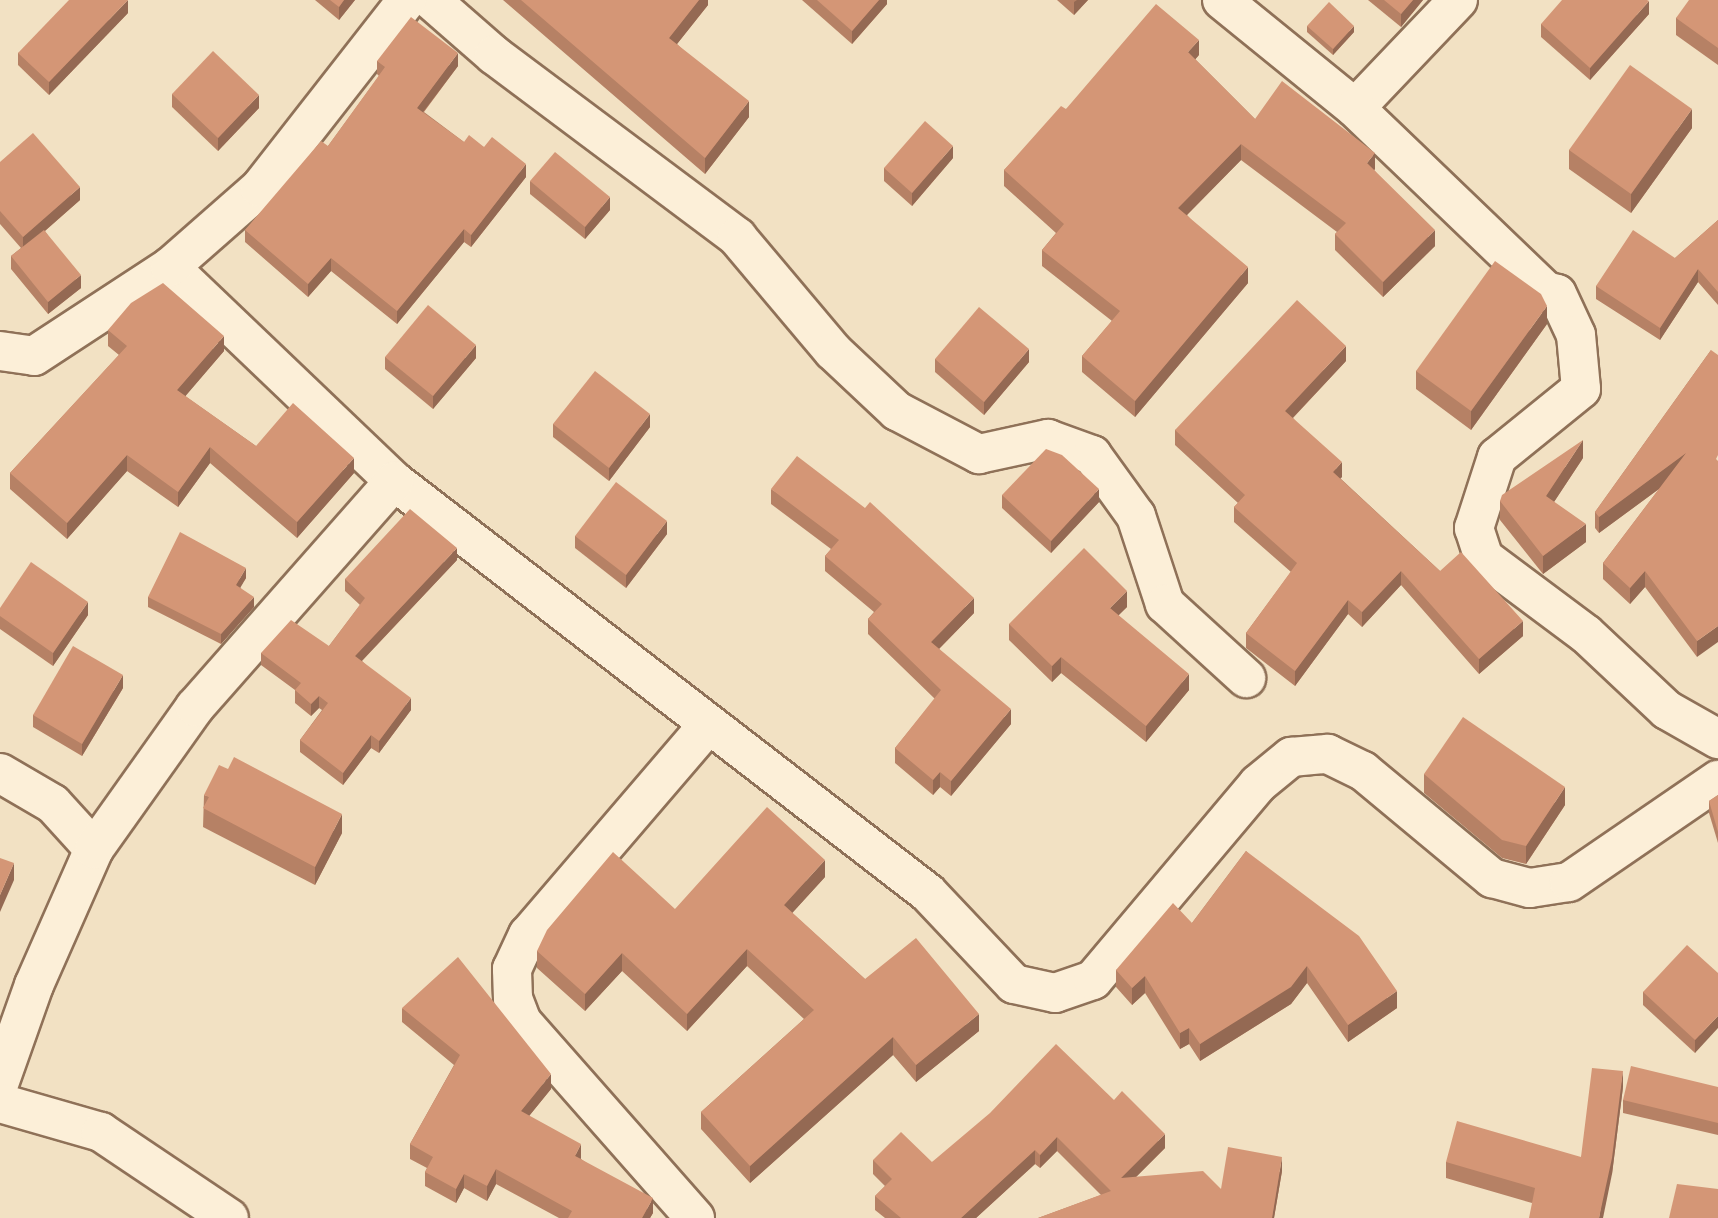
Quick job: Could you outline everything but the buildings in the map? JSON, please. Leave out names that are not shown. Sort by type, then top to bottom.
[{"type":"street","points":[[0,351],[34,356],[170,267],[260,188],[407,0]]},
{"type":"street","points":[[431,0],[494,55],[737,237],[833,351],[897,411],[979,454],[1048,439],[1092,455],[1136,516],[1165,604],[1246,678]]},
{"type":"street","points":[[1222,0],[1355,108],[1546,291],[1557,294],[1576,335],[1581,389],[1497,457],[1474,528],[1484,558],[1586,634],[1667,710],[1718,739]]},
{"type":"street","points":[[1355,108],[1458,0]]},
{"type":"street","points":[[170,267],[394,481],[928,893],[1014,984],[1055,993],[1093,980],[1258,784],[1291,757],[1328,754],[1363,771],[1492,878],[1530,888],[1569,882],[1718,780]]},
{"type":"street","points":[[0,1081],[34,985],[94,849],[195,707],[394,481]]},
{"type":"street","points":[[695,1218],[522,1022],[513,999],[512,969],[528,935],[708,725]]},
{"type":"street","points":[[0,773],[53,804],[94,849]]},
{"type":"street","points":[[0,1103],[101,1132],[229,1218]]}]
